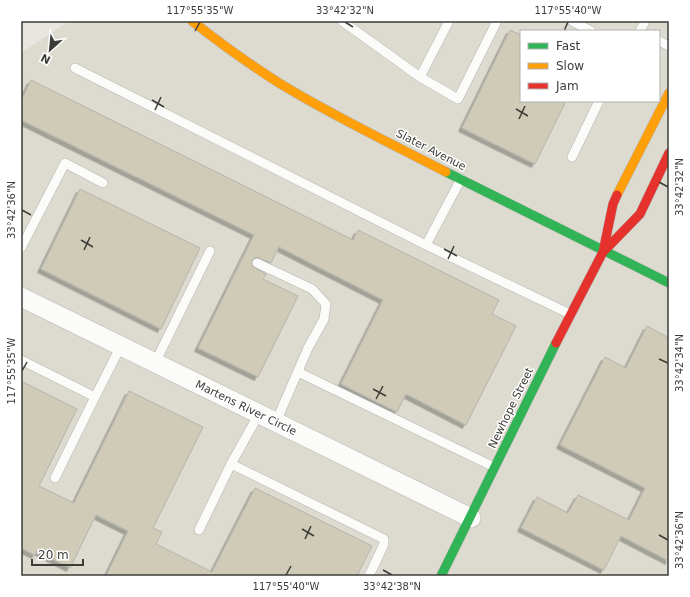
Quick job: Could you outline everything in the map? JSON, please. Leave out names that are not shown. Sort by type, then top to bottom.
[{"type":"street","name":"Slater Avenue","points":[[192,21],[232,51],[304,98],[603,252],[669,284]]},
{"type":"street","name":"Newhope Street","points":[[603,252],[613,204],[669,93]]},
{"type":"street","name":"Newhope Street","points":[[441,576],[496,468],[570,314],[603,252],[640,214],[669,154]]},
{"type":"street","name":"Martens River Circle","points":[[21,297],[471,518]]},
{"type":"lane","points":[[342,21],[420,77],[458,99],[497,21]]},
{"type":"lane","points":[[420,77],[449,21]]},
{"type":"lane","points":[[572,21],[589,30]]},
{"type":"lane","points":[[640,30],[645,21]]},
{"type":"lane","points":[[75,68],[426,245],[570,314]]},
{"type":"lane","points":[[572,157],[599,102]]},
{"type":"lane","points":[[21,248],[65,163],[103,183]]},
{"type":"lane","points":[[426,245],[461,179]]},
{"type":"lane","points":[[155,363],[210,251]]},
{"type":"lane","points":[[257,263],[312,289],[326,304],[324,319],[276,422]]},
{"type":"lane","points":[[55,478],[121,346]]},
{"type":"lane","points":[[21,360],[95,397]]},
{"type":"lane","points":[[298,372],[496,468]]},
{"type":"lane","points":[[199,530],[231,464],[259,414]]},
{"type":"lane","points":[[231,464],[384,539],[384,544],[369,576]]},
{"type":"shaded area","points":[[69,21],[669,21],[669,576],[21,576],[21,53]]},
{"type":"building","points":[[510,30],[520,35],[520,102],[566,102],[535,164],[462,128]]},
{"type":"building","points":[[31,80],[353,240],[358,230],[499,300],[492,314],[516,326],[466,425],[406,394],[397,412],[341,384],[383,300],[279,247],[271,263],[256,257],[252,260],[252,266],[266,274],[263,279],[298,296],[258,377],[198,348],[254,235],[21,120],[21,101]]},
{"type":"building","points":[[80,189],[200,248],[161,329],[41,269]]},
{"type":"building","points":[[647,326],[669,338],[669,561],[621,536],[604,570],[521,528],[537,497],[568,513],[578,495],[629,520],[645,488],[560,445],[605,357],[626,368]]},
{"type":"building","points":[[21,381],[77,409],[39,486],[74,503],[129,391],[203,427],[153,528],[162,532],[156,544],[212,572],[255,488],[372,546],[357,576],[106,576],[128,531],[96,515],[70,568],[37,551],[35,555],[21,548]]},
{"type":"traffic: fast","points":[[446,172],[669,283]]},
{"type":"traffic: fast","points":[[441,576],[556,343]]},
{"type":"traffic: slow","points":[[192,21],[235,53],[299,95],[446,172]]},
{"type":"traffic: slow","points":[[617,195],[669,93]]},
{"type":"traffic: jam","points":[[603,252],[640,214],[669,153]]},
{"type":"traffic: jam","points":[[556,343],[603,252],[613,204],[617,195]]}]
